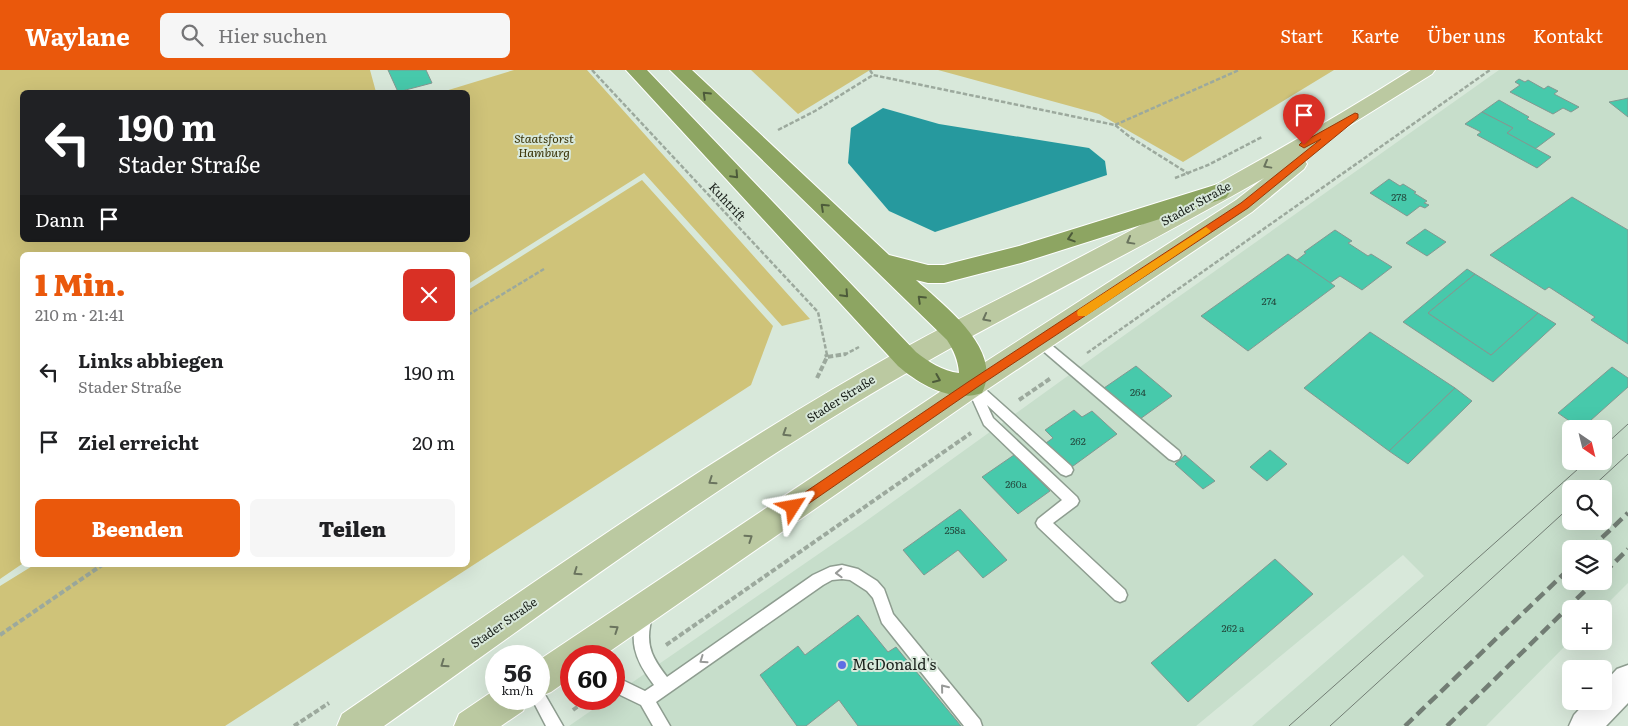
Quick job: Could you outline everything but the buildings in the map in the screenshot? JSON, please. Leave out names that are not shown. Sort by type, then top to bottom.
[{"type":"highway","points":[[636,70],[907,359],[920,370],[941,381],[962,386],[972,385],[972,360],[967,348],[956,333],[680,70]]},
{"type":"highway","points":[[883,262],[928,274],[944,274],[1021,254],[1218,192]]},
{"type":"main road","name":"Stader Straße","points":[[354,726],[613,547],[753,454],[907,359],[1116,249],[1355,116],[1425,70]]},
{"type":"main road","name":"Stader Straße","points":[[557,673],[647,607],[972,385],[1244,206],[1355,116]]},
{"type":"main road","points":[[471,726],[495,710]]},
{"type":"street","points":[[1584,726],[1628,680]]},
{"type":"lane","points":[[1039,341],[1174,455]]},
{"type":"lane","points":[[972,385],[1003,411],[1066,470]]},
{"type":"lane","points":[[972,385],[988,421],[1072,500],[1044,523],[1120,596]]},
{"type":"lane","points":[[646,700],[818,580],[830,574],[842,572],[864,580],[879,594],[887,618],[974,726]]},
{"type":"lane","points":[[647,607],[640,647],[645,660],[665,687]]},
{"type":"lane","points":[[555,726],[557,673]]},
{"type":"lane","points":[[625,690],[646,700],[662,726]]},
{"type":"path","name":"Kuhtrift","points":[[592,70],[818,312],[827,357]]},
{"type":"path","points":[[870,70],[873,75]]},
{"type":"path","points":[[1115,125],[1239,70]]},
{"type":"path","points":[[755,142],[815,111],[873,75],[1115,125],[1130,137],[1218,192]]},
{"type":"path","points":[[1172,179],[1208,165],[1268,134]]},
{"type":"path","points":[[470,314],[544,269]]},
{"type":"path","points":[[0,635],[99,567]]},
{"type":"shaded area","points":[[1499,70],[1628,70],[1628,583],[1611,600],[1562,600],[1562,649],[1486,726],[1252,726],[1424,576],[1403,555],[1196,726],[569,726],[592,710],[625,710],[625,687],[862,524],[1126,334]]},
{"type":"green space","name":"Staatsforst Hamburg","points":[[0,70],[370,70],[375,90],[20,90],[20,242],[470,242],[470,90],[449,90],[514,70],[587,70],[810,319],[782,326],[644,173],[470,283],[470,252],[20,252],[20,565],[0,579]]},
{"type":"green space","points":[[751,70],[870,70],[798,114]]},
{"type":"green space","points":[[938,70],[1334,70],[1183,162],[1099,114]]},
{"type":"green space","points":[[642,180],[773,326],[751,385],[225,726],[0,726],[0,586],[31,567],[470,567],[470,289]]},
{"type":"water","points":[[883,108],[939,124],[1089,148],[1105,161],[1107,175],[935,232],[889,211],[848,163],[851,128]]},
{"type":"tram line","points":[[1612,439],[1628,424]]},
{"type":"tram line","points":[[1600,480],[1628,454]]},
{"type":"tram line","points":[[1289,726],[1577,470]]},
{"type":"tram line","points":[[1330,726],[1562,514]]},
{"type":"railway","points":[[1600,540],[1628,513]]},
{"type":"railway","points":[[1612,565],[1628,549]]},
{"type":"railway","points":[[1405,726],[1562,576]]},
{"type":"railway","points":[[1447,726],[1586,590]]},
{"type":"slow traffic","points":[[1082,313],[1206,231]]},
{"type":"place","name":"McDonald's","points":[[842,665]]},
{"type":"route","points":[[793,507],[972,385],[1244,206],[1355,116],[1304,145]]}]
